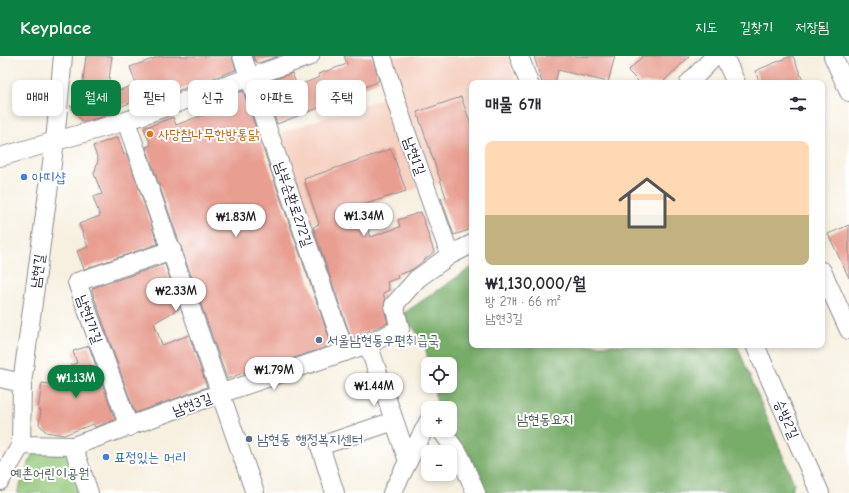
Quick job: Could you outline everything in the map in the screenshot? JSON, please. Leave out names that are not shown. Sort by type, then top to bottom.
[{"type":"street","name":"남현길","points":[[0,482],[20,445],[22,383],[55,141],[63,56]]},
{"type":"street","name":"남부순환로272길","points":[[242,56],[345,352]]},
{"type":"street","points":[[0,157],[126,121],[310,56]]},
{"type":"street","name":"남현1길","points":[[382,56],[405,128],[450,255]]},
{"type":"street","points":[[519,56],[528,80]]},
{"type":"street","points":[[692,80],[715,56]]},
{"type":"street","points":[[724,56],[735,80]]},
{"type":"street","points":[[833,56],[849,92]]},
{"type":"street","points":[[126,121],[172,250],[219,394],[255,493]]},
{"type":"street","name":"남현3길","points":[[20,445],[73,446],[219,394],[368,344],[400,330],[394,305],[417,279],[450,255],[469,246]]},
{"type":"street","name":"남현1가길","points":[[129,427],[77,282],[172,250]]},
{"type":"street","points":[[825,278],[849,330]]},
{"type":"street","points":[[368,344],[408,460]]},
{"type":"street","name":"승방2길","points":[[756,348],[820,493]]},
{"type":"street","points":[[0,378],[22,383]]},
{"type":"street","points":[[335,493],[320,446],[394,421]]},
{"type":"street","points":[[392,493],[421,435]]},
{"type":"street","points":[[446,437],[460,456],[476,493]]},
{"type":"street","points":[[73,446],[89,493]]},
{"type":"shaded area","points":[[384,56],[508,56],[516,80],[469,80],[469,173],[430,187]]},
{"type":"shaded area","points":[[387,97],[418,188],[304,226],[273,135],[330,116],[366,116],[366,104]]},
{"type":"green space","name":"남현동요지","points":[[469,269],[469,348],[738,348],[794,483],[791,492],[477,493],[453,437],[457,437],[457,401],[436,401],[435,393],[457,393],[457,357],[427,357],[425,346],[413,327],[398,317]]},
{"type":"green space","name":"예촌어린이공원","points":[[69,452],[82,493],[17,493],[33,453]]},
{"type":"building","points":[[86,56],[112,56],[109,80],[83,80]]},
{"type":"building","points":[[161,56],[232,56],[236,70],[208,80],[188,80],[188,87],[180,90],[180,80],[135,80],[130,67]]},
{"type":"building","points":[[253,56],[278,56],[258,63],[255,61]]},
{"type":"building","points":[[344,56],[372,56],[379,80],[366,86],[366,80],[316,80],[316,109],[308,112],[308,82],[320,77],[318,74],[347,64]]},
{"type":"building","points":[[534,56],[615,56],[609,80],[600,80],[558,70],[556,80],[541,80]]},
{"type":"building","points":[[643,56],[690,56],[665,80],[637,80],[628,71]]},
{"type":"building","points":[[793,56],[803,80],[759,80],[755,71]]},
{"type":"building","points":[[292,73],[295,80],[272,80]]},
{"type":"building","points":[[129,87],[129,103],[121,106],[121,90]]},
{"type":"building","points":[[243,91],[246,100],[246,116],[252,116],[331,343],[329,346],[227,379],[146,147],[151,145],[144,128],[173,117],[176,125],[200,116],[238,116],[238,93]]},
{"type":"building","points":[[461,97],[469,119],[469,230],[454,235],[441,198],[446,197],[417,112]]},
{"type":"building","points":[[78,116],[106,116],[83,122]]},
{"type":"building","points":[[274,116],[298,116],[277,124]]},
{"type":"building","points":[[118,137],[124,155],[127,154],[158,244],[84,269],[77,251],[88,247],[79,224],[100,216],[93,197],[102,194],[94,174],[98,160],[93,146]]},
{"type":"building","points":[[391,149],[406,191],[360,206],[371,237],[400,227],[398,220],[421,212],[434,252],[410,271],[397,275],[398,278],[387,282],[389,290],[383,293],[385,300],[384,308],[388,323],[351,338],[313,227],[319,224],[304,179]]},
{"type":"building","points":[[849,225],[849,278],[828,234]]},
{"type":"building","points":[[165,264],[180,308],[154,323],[162,345],[189,335],[207,387],[135,413],[92,291],[93,288]]},
{"type":"building","points":[[89,346],[115,420],[95,427],[93,424],[64,435],[46,432],[39,424],[41,410],[38,410],[42,383],[73,387],[67,371],[73,369],[71,365],[77,363],[73,351]]},
{"type":"place","name":"사당참나무한방통닭","points":[[150,134]]},
{"type":"place","name":"아띠샵","points":[[24,177]]},
{"type":"place","name":"서울남현동우편취급국","points":[[319,340]]},
{"type":"place","name":"남현동 행정복지센터","points":[[249,439]]},
{"type":"place","name":"표정있는 머리","points":[[106,457]]}]
